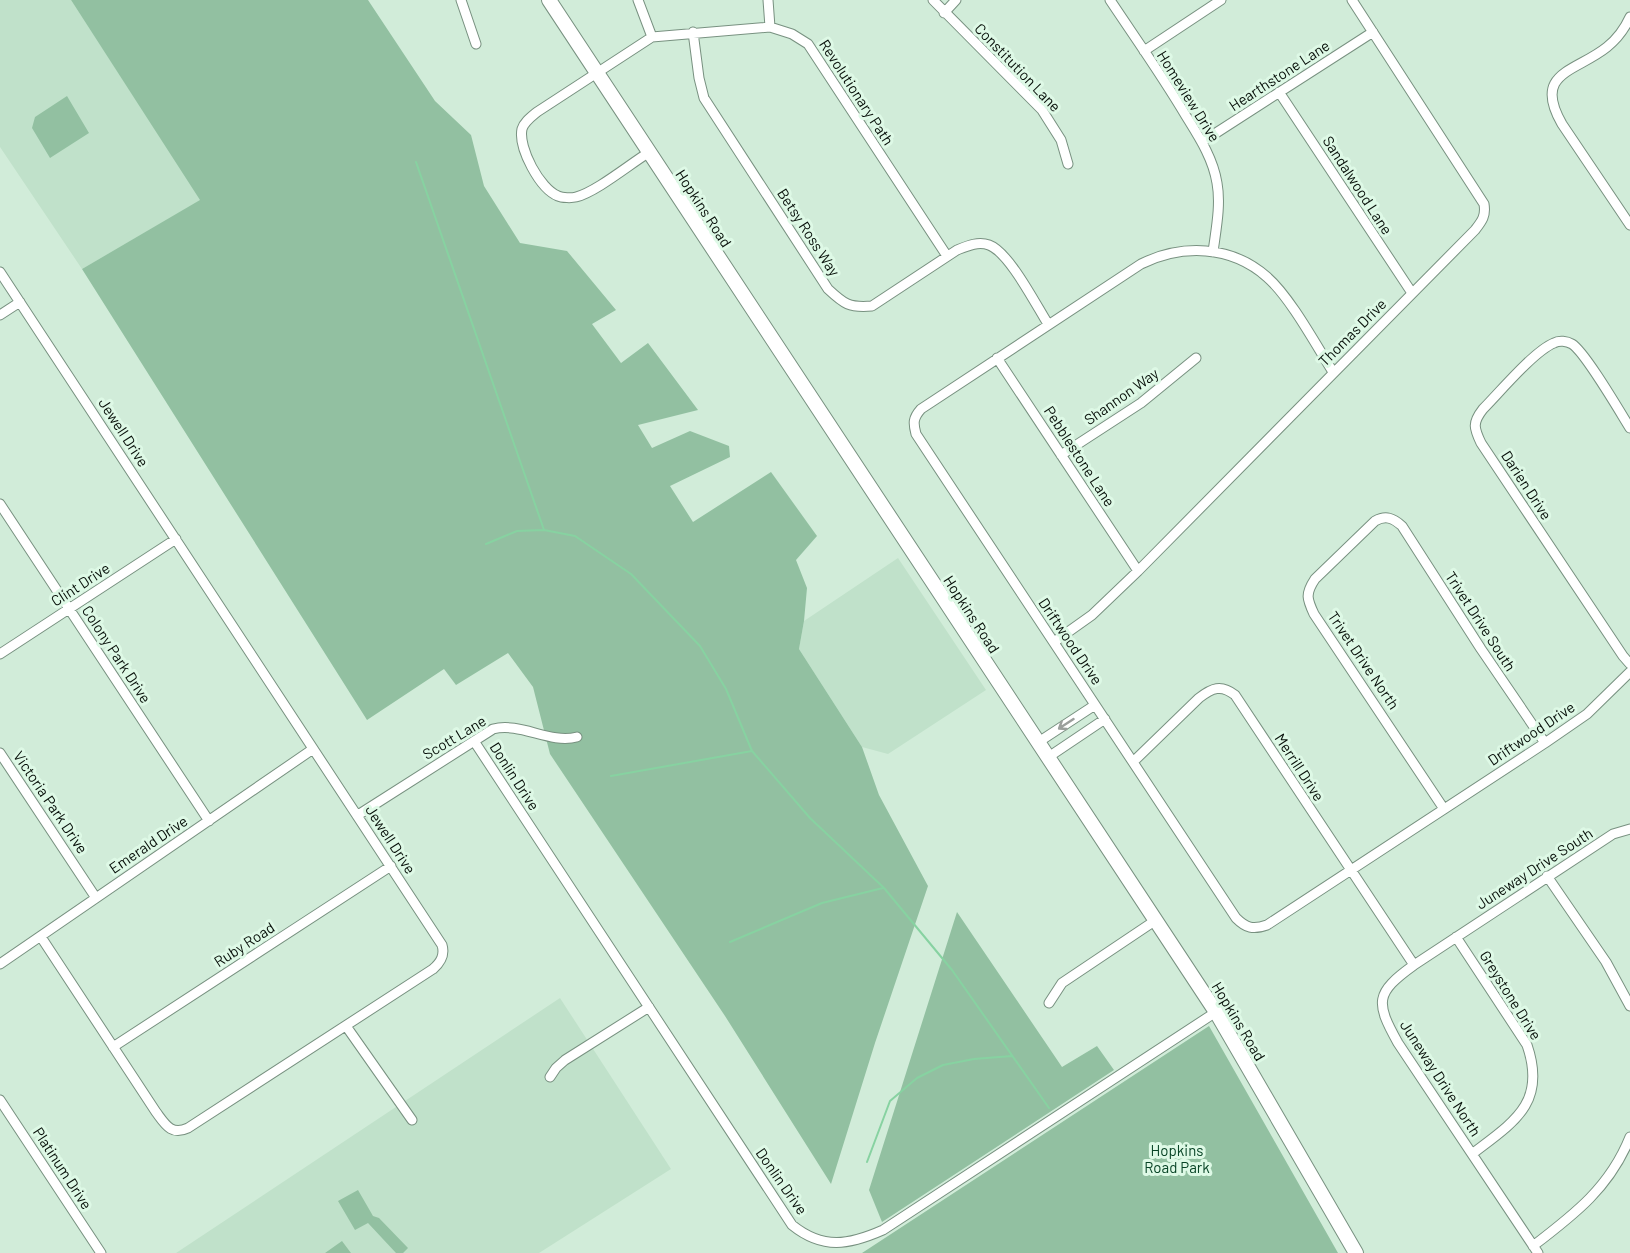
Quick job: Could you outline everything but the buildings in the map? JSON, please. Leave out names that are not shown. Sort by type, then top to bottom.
[{"type":"street","points":[[461,0],[476,44]]},
{"type":"street","name":"Hopkins Road","points":[[549,0],[1216,1012],[1356,1253]]},
{"type":"street","points":[[638,0],[652,37]]},
{"type":"street","points":[[768,0],[770,27]]},
{"type":"street","name":"Constitution Lane","points":[[933,0],[1042,110],[1061,140],[1068,164]]},
{"type":"street","points":[[944,13],[956,0]]},
{"type":"street","name":"Homeview Drive","points":[[1110,0],[1202,142],[1212,164],[1218,184],[1219,208],[1213,252]]},
{"type":"street","points":[[1144,51],[1221,0]]},
{"type":"street","name":"Thomas Drive","points":[[1054,642],[1092,615],[1138,571],[1475,230],[1485,213],[1484,204],[1352,0]]},
{"type":"street","points":[[1630,16],[1617,37],[1606,47],[1561,75],[1552,92],[1556,114],[1630,225]]},
{"type":"street","name":"Revolutionary Path","points":[[648,153],[591,190],[572,197],[558,196],[549,190],[529,162],[521,142],[524,124],[537,112],[652,37],[770,27],[792,33],[808,44],[947,256]]},
{"type":"street","name":"Betsy Ross Way","points":[[693,32],[704,98],[828,289],[842,302],[855,307],[872,306],[947,256],[971,245],[983,244],[999,250],[1006,257],[1048,324]]},
{"type":"street","name":"Hearthstone Lane","points":[[1202,142],[1372,32]]},
{"type":"street","name":"Sandalwood Lane","points":[[1279,92],[1412,293]]},
{"type":"street","name":"Driftwood Drive","points":[[1334,372],[1285,298],[1268,278],[1240,260],[1213,252],[1197,250],[1173,252],[1153,258],[1048,324],[921,409],[914,416],[913,424],[916,434],[1236,918],[1248,928],[1267,925],[1587,714],[1630,672]]},
{"type":"street","name":"Jewell Drive","points":[[0,272],[358,815],[442,945],[443,954],[440,962],[433,969],[183,1130],[168,1129],[41,937]]},
{"type":"street","points":[[0,315],[20,302]]},
{"type":"street","name":"Darien Drive","points":[[1630,428],[1575,346],[1564,342],[1554,343],[1539,353],[1476,418],[1476,433],[1630,664]]},
{"type":"street","name":"Pebblestone Lane","points":[[997,358],[1138,571]]},
{"type":"street","name":"Shannon Way","points":[[1060,455],[1141,404],[1196,358]]},
{"type":"street","name":"Colony Park Drive","points":[[0,504],[209,821]]},
{"type":"street","name":"Trivet Drive North","points":[[1391,518],[1382,517],[1375,521],[1315,579],[1309,588],[1309,602],[1314,614],[1444,809]]},
{"type":"street","name":"Trivet Drive South","points":[[1391,518],[1402,526],[1545,743]]},
{"type":"street","name":"Clint Drive","points":[[0,654],[176,539]]},
{"type":"street","name":"Merrill Drive","points":[[1133,762],[1210,689],[1219,687],[1228,689],[1235,695],[1413,966]]},
{"type":"street","points":[[1037,743],[1095,705]]},
{"type":"street","points":[[1047,758],[1105,719]]},
{"type":"street","name":"Scott Lane","points":[[358,815],[493,729],[501,727],[566,739],[577,736]]},
{"type":"street","name":"Donlin Drive","points":[[474,741],[792,1225],[804,1234],[821,1241],[854,1242],[883,1230],[1216,1012]]},
{"type":"street","name":"Emerald Drive","points":[[0,964],[313,749]]},
{"type":"street","name":"Victoria Park Drive","points":[[0,753],[96,898]]},
{"type":"street","name":"Juneway Drive South","points":[[1456,937],[1614,834],[1630,829]]},
{"type":"street","name":"Ruby Road","points":[[113,1047],[391,866]]},
{"type":"street","points":[[1547,876],[1612,971],[1630,1006]]},
{"type":"street","points":[[1050,1002],[1062,983],[1156,920]]},
{"type":"street","name":"Juneway Drive North","points":[[1456,937],[1393,981],[1386,990],[1382,1002],[1383,1013],[1398,1043],[1535,1249]]},
{"type":"street","name":"Greystone Drive","points":[[1456,937],[1527,1045],[1535,1075],[1528,1100],[1519,1115],[1472,1154]]},
{"type":"street","points":[[550,1077],[565,1060],[649,1007]]},
{"type":"street","points":[[346,1026],[412,1120]]},
{"type":"street","name":"Platinum Drive","points":[[0,1100],[101,1253]]},
{"type":"street","points":[[1535,1249],[1595,1194],[1619,1161],[1630,1137]]},
{"type":"street","points":[[829,1253],[835,1243]]},
{"type":"shaded area","points":[[0,0],[71,0],[201,200],[82,269],[0,147]]},
{"type":"shaded area","points":[[898,558],[986,690],[888,754],[862,747],[799,649],[804,621]]},
{"type":"shaded area","points":[[560,998],[671,1169],[539,1253],[176,1253]]},
{"type":"green space","points":[[71,0],[368,0],[435,101],[471,135],[484,186],[520,243],[567,251],[616,310],[592,324],[621,363],[648,343],[698,410],[638,425],[652,448],[690,431],[729,446],[730,457],[670,486],[693,522],[771,472],[817,536],[796,560],[807,588],[799,649],[862,747],[879,795],[928,886],[875,1043],[831,1184],[725,1016],[550,754],[533,687],[508,653],[456,685],[444,669],[367,720],[82,269],[200,200]]},
{"type":"green space","points":[[67,96],[89,133],[50,158],[32,128],[35,117]]},
{"type":"green space","points":[[957,912],[1062,1067],[1097,1046],[1114,1070],[882,1222],[869,1190]]},
{"type":"green space","name":"Hopkins Road Park","points":[[1209,1026],[1338,1253],[862,1253]]},
{"type":"green space","points":[[358,1190],[373,1216],[379,1218],[408,1248],[403,1253],[396,1253],[368,1223],[355,1230],[338,1201]]},
{"type":"green space","points":[[342,1241],[351,1253],[325,1253]]},
{"type":"waterway","points":[[416,162],[544,530],[575,536],[631,574],[700,646],[726,689],[752,751],[810,818],[884,888],[952,970],[1049,1108]]},
{"type":"waterway","points":[[486,544],[517,531],[544,530]]},
{"type":"waterway","points":[[611,776],[752,751]]},
{"type":"waterway","points":[[730,942],[822,903],[883,888]]},
{"type":"waterway","points":[[867,1162],[890,1101],[917,1078],[943,1065],[974,1059],[1012,1056]]}]
